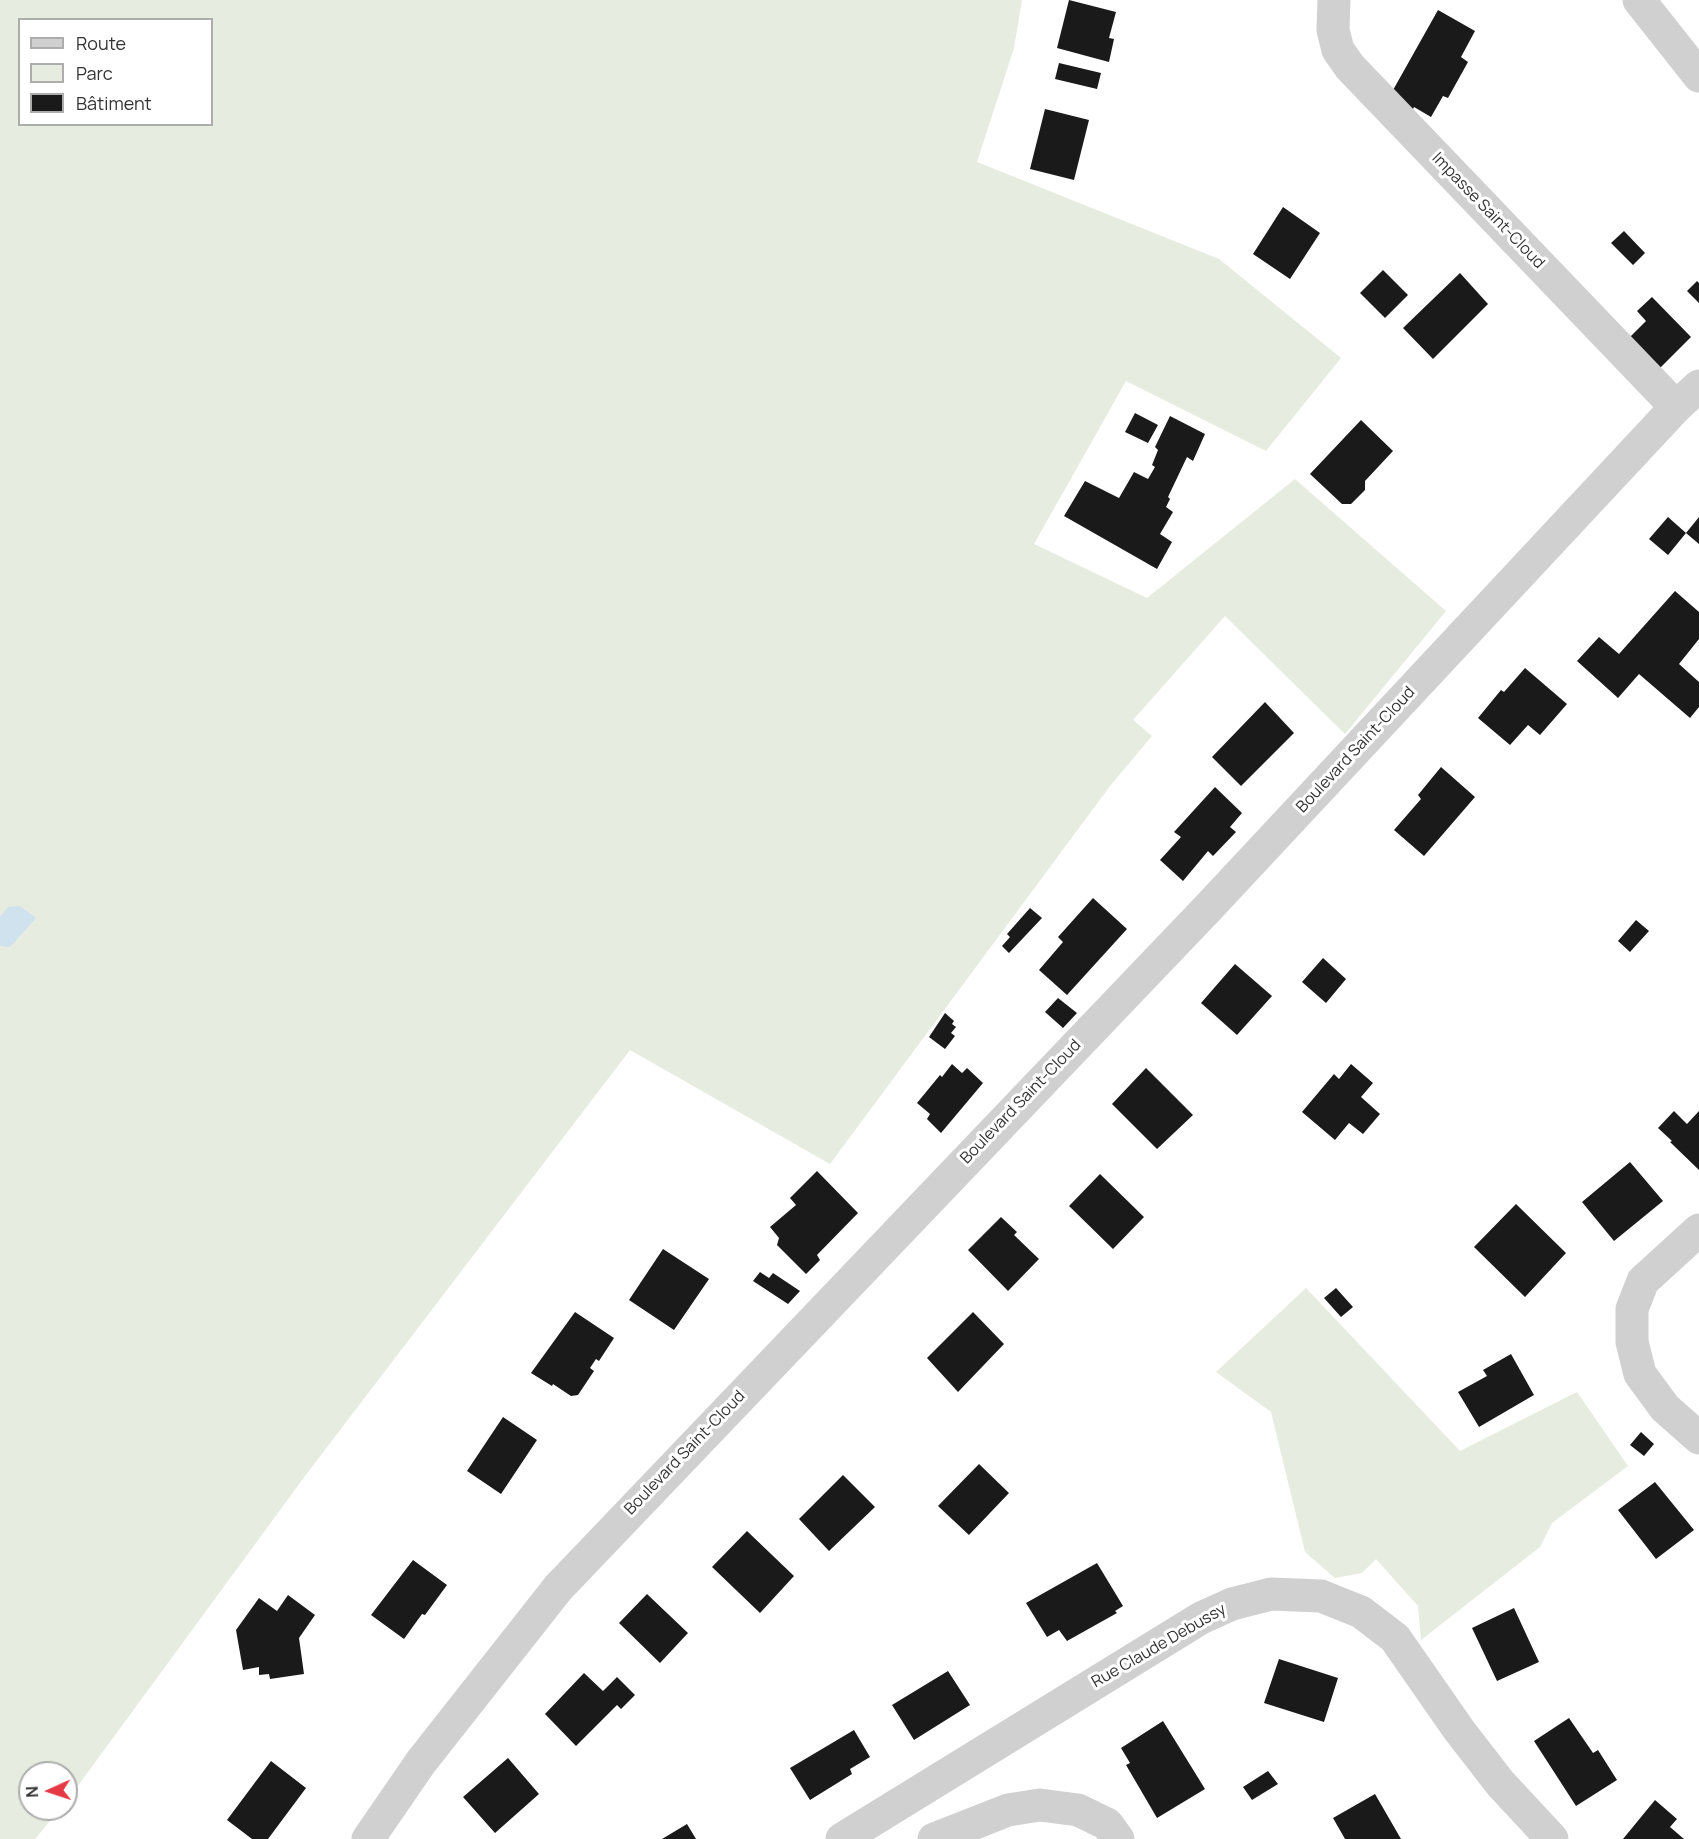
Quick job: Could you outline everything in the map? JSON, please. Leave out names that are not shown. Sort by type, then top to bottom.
[{"type":"street","name":"Impasse Saint-Cloud","points":[[1334,0],[1333,30],[1338,50],[1350,67],[1688,397]]},
{"type":"street","points":[[1639,0],[1699,76]]},
{"type":"street","name":"Boulevard Saint-Cloud","points":[[368,1839],[421,1762],[558,1588],[1208,908],[1688,397]]},
{"type":"street","points":[[1699,1230],[1643,1281],[1632,1309],[1632,1342],[1640,1374],[1665,1408],[1699,1438]]},
{"type":"street","name":"Rue Claude Debussy","points":[[842,1839],[1201,1618],[1232,1604],[1271,1594],[1321,1596],[1361,1612],[1395,1638],[1459,1730],[1500,1783],[1552,1839]]},
{"type":"street","points":[[934,1839],[1008,1810],[1040,1804],[1078,1810],[1107,1824],[1118,1839]]},
{"type":"green space","points":[[0,0],[1022,0],[1014,48],[977,162],[1219,259],[1341,358],[1266,451],[1126,381],[1034,544],[1147,598],[1295,479],[1446,611],[1345,734],[1225,616],[1133,720],[1152,736],[1110,786],[830,1164],[630,1050],[305,1476],[78,1786],[78,1761],[18,1761],[18,1821],[50,1821],[35,1839],[0,1839]]},
{"type":"green space","points":[[1306,1288],[1460,1451],[1577,1392],[1628,1466],[1552,1523],[1540,1547],[1421,1640],[1418,1606],[1376,1559],[1362,1573],[1335,1578],[1305,1552],[1271,1412],[1216,1372]]},
{"type":"water","points":[[20,906],[36,918],[10,947],[0,946],[0,917],[8,907]]},
{"type":"building","points":[[1069,0],[1116,12],[1109,38],[1114,39],[1109,62],[1057,48]]},
{"type":"building","points":[[1438,10],[1475,31],[1461,57],[1468,62],[1448,98],[1443,96],[1431,117],[1414,107],[1408,119],[1388,99]]},
{"type":"building","points":[[1059,63],[1101,73],[1097,89],[1055,79]]},
{"type":"building","points":[[1045,109],[1089,120],[1074,180],[1030,169]]},
{"type":"building","points":[[1283,207],[1320,233],[1290,279],[1253,254]]},
{"type":"building","points":[[1624,231],[1645,253],[1633,265],[1611,243]]},
{"type":"building","points":[[1383,270],[1408,295],[1385,318],[1360,293]]},
{"type":"building","points":[[1460,273],[1488,304],[1433,359],[1403,328]]},
{"type":"building","points":[[1697,281],[1699,283],[1699,303],[1687,291]]},
{"type":"building","points":[[1652,297],[1691,337],[1655,373],[1625,342],[1646,321],[1637,311]]},
{"type":"building","points":[[1135,413],[1158,425],[1148,443],[1125,432]]},
{"type":"building","points":[[1170,416],[1205,434],[1193,461],[1187,457],[1168,497],[1170,499],[1166,507],[1173,512],[1160,534],[1172,542],[1157,569],[1064,516],[1085,481],[1119,498],[1134,472],[1148,479],[1155,467],[1152,465],[1158,450],[1155,447]]},
{"type":"building","points":[[1361,420],[1393,451],[1365,481],[1365,490],[1351,504],[1342,504],[1310,474]]},
{"type":"building","points":[[1668,517],[1686,533],[1668,555],[1649,539]]},
{"type":"building","points":[[1699,517],[1699,544],[1686,533]]},
{"type":"building","points":[[1675,591],[1699,612],[1699,639],[1679,664],[1699,682],[1699,707],[1690,718],[1639,674],[1618,698],[1577,661],[1599,637],[1619,654]]},
{"type":"building","points":[[1525,668],[1567,704],[1540,735],[1528,725],[1510,745],[1478,718],[1501,690],[1504,692]]},
{"type":"building","points":[[1265,702],[1294,733],[1241,786],[1212,757]]},
{"type":"building","points":[[1441,767],[1475,797],[1424,856],[1394,830],[1421,799],[1418,795]]},
{"type":"building","points":[[1215,787],[1242,813],[1230,827],[1236,832],[1213,856],[1208,851],[1183,881],[1160,860],[1181,837],[1174,832]]},
{"type":"building","points":[[1093,898],[1127,929],[1067,995],[1039,970],[1063,942],[1058,937]]},
{"type":"building","points":[[1030,908],[1042,918],[1009,953],[1002,946],[1010,937],[1007,934]]},
{"type":"building","points":[[1636,920],[1649,931],[1630,952],[1618,941]]},
{"type":"building","points":[[1323,958],[1346,979],[1326,1003],[1302,982]]},
{"type":"building","points":[[1235,964],[1272,996],[1237,1035],[1201,1003]]},
{"type":"building","points":[[1058,998],[1077,1013],[1063,1028],[1045,1012]]},
{"type":"building","points":[[945,1013],[954,1021],[952,1024],[956,1027],[951,1033],[955,1036],[945,1049],[929,1037]]},
{"type":"building","points":[[952,1064],[962,1073],[967,1068],[983,1083],[941,1133],[927,1119],[930,1114],[917,1103]]},
{"type":"building","points":[[1351,1064],[1373,1083],[1361,1097],[1380,1114],[1363,1134],[1349,1123],[1335,1140],[1302,1112],[1334,1074],[1339,1079]]},
{"type":"building","points":[[1146,1068],[1193,1115],[1157,1149],[1112,1104]]},
{"type":"building","points":[[1674,1111],[1687,1124],[1699,1111],[1699,1170],[1658,1128]]},
{"type":"building","points":[[1630,1162],[1663,1201],[1614,1241],[1582,1202]]},
{"type":"building","points":[[817,1171],[858,1213],[817,1255],[820,1260],[806,1274],[777,1245],[779,1238],[770,1227],[796,1205],[790,1198]]},
{"type":"building","points":[[1100,1174],[1144,1217],[1113,1249],[1069,1206]]},
{"type":"building","points":[[1516,1204],[1566,1253],[1525,1297],[1474,1247]]},
{"type":"building","points":[[1001,1217],[1017,1232],[1014,1235],[1039,1259],[1008,1291],[968,1250]]},
{"type":"building","points":[[663,1249],[709,1279],[674,1330],[629,1300]]},
{"type":"building","points":[[760,1272],[769,1278],[773,1273],[800,1291],[788,1304],[753,1281]]},
{"type":"building","points":[[1336,1288],[1353,1307],[1341,1317],[1324,1298]]},
{"type":"building","points":[[575,1312],[614,1338],[599,1361],[596,1359],[590,1368],[594,1371],[578,1395],[571,1396],[531,1373]]},
{"type":"building","points":[[973,1312],[1004,1344],[958,1392],[927,1358]]},
{"type":"building","points":[[1511,1354],[1534,1395],[1479,1427],[1458,1392],[1487,1376],[1483,1370]]},
{"type":"building","points":[[503,1417],[537,1440],[501,1494],[467,1471]]},
{"type":"building","points":[[1641,1432],[1654,1444],[1644,1456],[1630,1445]]},
{"type":"building","points":[[979,1464],[1009,1493],[969,1535],[938,1506]]},
{"type":"building","points":[[843,1475],[875,1507],[829,1551],[799,1519]]},
{"type":"building","points":[[1655,1482],[1694,1530],[1656,1559],[1618,1510]]},
{"type":"building","points":[[747,1531],[794,1576],[760,1613],[712,1567]]},
{"type":"building","points":[[413,1560],[447,1585],[404,1639],[371,1615]]},
{"type":"building","points":[[1097,1563],[1123,1606],[1115,1611],[1117,1613],[1067,1641],[1059,1630],[1047,1637],[1026,1603]]},
{"type":"building","points":[[647,1594],[688,1633],[660,1663],[619,1623]]},
{"type":"building","points":[[288,1595],[315,1615],[299,1638],[304,1674],[270,1679],[269,1674],[259,1675],[259,1667],[243,1670],[236,1630],[259,1598],[277,1611]]},
{"type":"building","points":[[1514,1608],[1539,1662],[1497,1681],[1472,1628]]},
{"type":"building","points":[[1279,1659],[1338,1678],[1324,1722],[1264,1703]]},
{"type":"building","points":[[948,1671],[970,1705],[914,1740],[892,1705]]},
{"type":"building","points":[[584,1673],[603,1691],[617,1677],[635,1695],[621,1709],[617,1705],[576,1746],[545,1714]]},
{"type":"building","points":[[1569,1718],[1593,1753],[1598,1750],[1617,1780],[1576,1806],[1534,1741]]},
{"type":"building","points":[[1163,1721],[1205,1789],[1157,1818],[1126,1765],[1130,1763],[1121,1748]]},
{"type":"building","points":[[854,1730],[870,1757],[850,1769],[852,1774],[810,1800],[790,1768]]},
{"type":"building","points":[[508,1758],[539,1794],[495,1833],[463,1797]]},
{"type":"building","points":[[271,1761],[306,1788],[268,1839],[252,1839],[227,1820]]},
{"type":"building","points":[[1268,1771],[1278,1784],[1252,1800],[1243,1787]]},
{"type":"building","points":[[1375,1794],[1401,1839],[1345,1839],[1333,1818]]},
{"type":"building","points":[[1655,1800],[1677,1819],[1670,1827],[1684,1839],[1623,1839]]},
{"type":"building","points":[[687,1824],[696,1839],[662,1839]]}]
